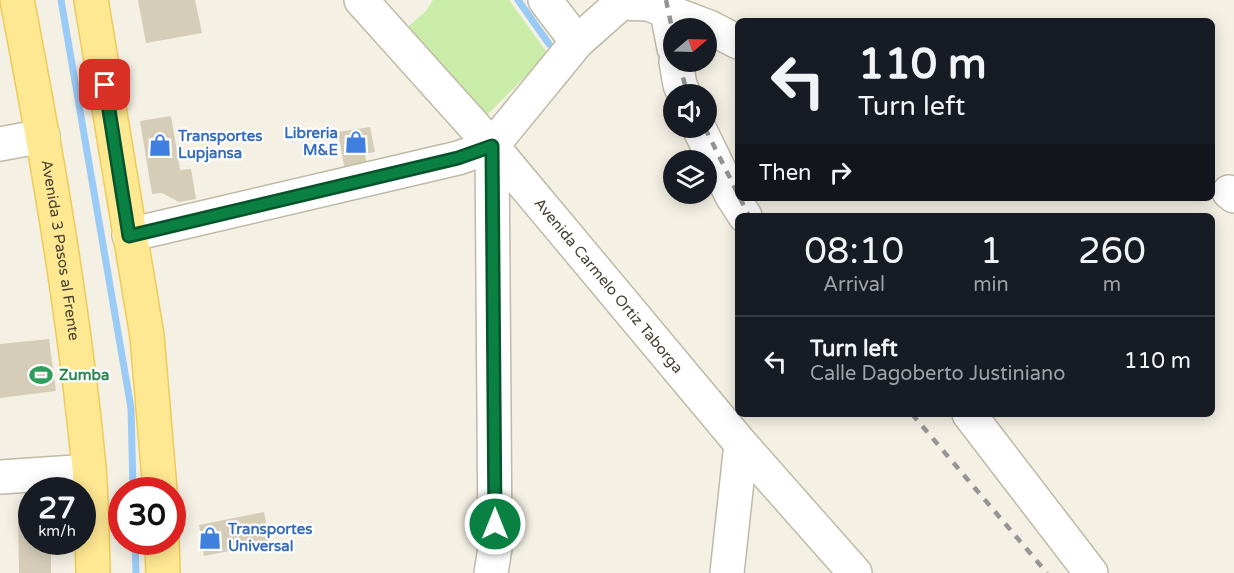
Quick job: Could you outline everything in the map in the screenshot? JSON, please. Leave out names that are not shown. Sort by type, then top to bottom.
[{"type":"main road","name":"Avenida 3 Pasos al Frente","points":[[16,0],[43,136],[73,327],[89,471],[93,573]]},
{"type":"main road","points":[[91,0],[147,336],[159,477]]},
{"type":"main road","points":[[162,555],[163,573]]},
{"type":"street","name":"Avenida Carmelo Ortiz Taborga","points":[[361,0],[492,146],[741,444],[855,573]]},
{"type":"street","points":[[545,0],[577,42]]},
{"type":"street","points":[[129,236],[458,158],[492,146],[577,42],[620,1],[648,4],[709,27],[735,40]]},
{"type":"street","points":[[667,12],[668,18]]},
{"type":"street","points":[[0,144],[43,136]]},
{"type":"street","points":[[704,138],[735,201]]},
{"type":"street","points":[[491,573],[495,548],[492,146]]},
{"type":"street","points":[[971,417],[1091,573]]},
{"type":"street","points":[[727,573],[741,444]]},
{"type":"street","points":[[0,477],[89,471]]},
{"type":"green space","points":[[433,0],[509,0],[548,54],[485,117],[408,27],[426,11]]},
{"type":"building","points":[[138,0],[195,0],[202,33],[146,43]]},
{"type":"building","name":"Transportes Lupjansa","points":[[171,116],[180,170],[191,169],[196,199],[179,202],[162,193],[152,194],[140,121]]},
{"type":"building","name":"Libreria M&E","points":[[370,127],[375,152],[365,154],[367,167],[345,171],[338,132]]},
{"type":"building","points":[[49,339],[56,391],[0,398],[0,344]]},
{"type":"building","points":[[264,512],[270,543],[204,556],[199,525]]},
{"type":"building","points":[[19,555],[51,555],[51,573],[19,573]]},
{"type":"waterway","points":[[61,0],[131,408],[133,477]]},
{"type":"waterway","points":[[518,0],[549,44]]},
{"type":"waterway","points":[[135,555],[136,573]]},
{"type":"railway","points":[[666,0],[670,18]]},
{"type":"railway","points":[[682,72],[685,84]]},
{"type":"railway","points":[[710,138],[735,188]]},
{"type":"railway","points":[[742,201],[748,213]]},
{"type":"railway","points":[[915,417],[1047,573]]},
{"type":"place","name":"Libreria M&E","points":[[356,142]]},
{"type":"place","name":"Transportes Lupjansa","points":[[160,145]]},
{"type":"place","name":"Zumba","points":[[41,375]]},
{"type":"place","name":"Transportes Universal","points":[[210,538]]},
{"type":"route","points":[[105,85],[129,236],[458,158],[492,146],[495,524]]}]
